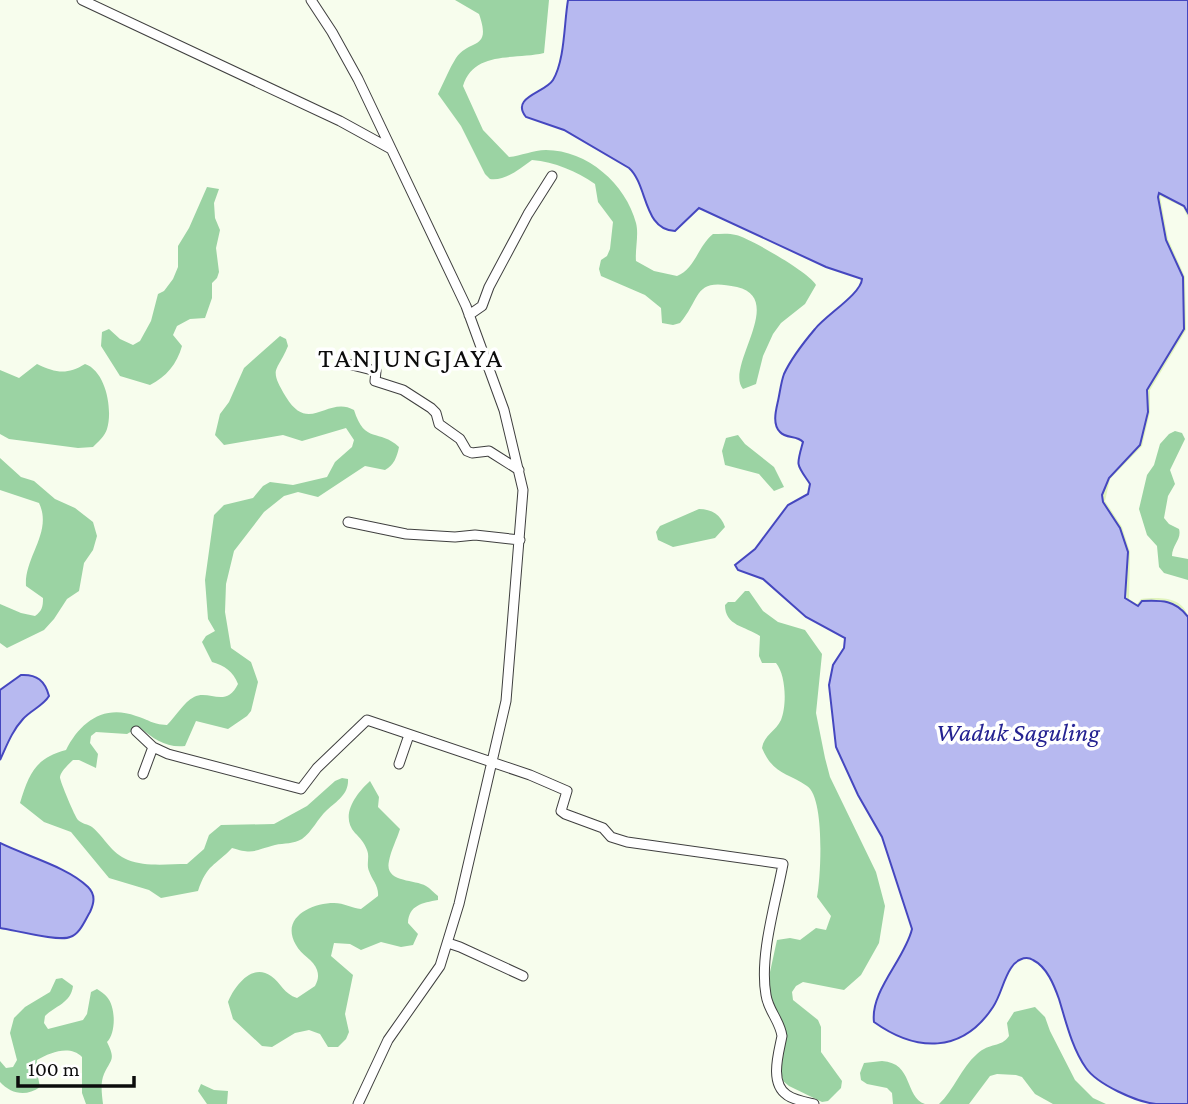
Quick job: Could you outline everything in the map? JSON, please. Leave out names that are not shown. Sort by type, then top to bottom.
[{"type":"street","points":[[82,0],[340,121],[391,149]]},
{"type":"street","points":[[311,0],[351,67],[469,315],[504,410],[523,490],[506,701],[494,763],[448,943],[440,966],[388,1040],[358,1104]]},
{"type":"street","points":[[469,315],[482,306],[510,247],[552,176]]},
{"type":"street","points":[[348,365],[376,371],[375,381],[403,390],[431,408],[436,413],[439,424],[460,439],[467,451],[489,451],[519,470]]},
{"type":"street","points":[[348,522],[405,534],[455,537],[475,535],[520,540]]},
{"type":"street","points":[[136,732],[153,747],[168,754],[301,789],[317,768],[367,720],[567,791],[562,811],[603,828],[611,837],[627,842],[783,864],[768,935],[764,986],[766,999],[782,1036],[777,1052],[778,1084],[787,1095],[814,1104]]},
{"type":"street","points":[[399,764],[409,735]]},
{"type":"street","points":[[143,774],[153,747]]},
{"type":"street","points":[[448,943],[523,976]]},
{"type":"shaded area","points":[[455,0],[549,0],[544,53],[486,62],[468,75],[463,86],[483,130],[509,157],[541,150],[561,152],[590,163],[614,183],[631,209],[636,223],[636,261],[654,271],[677,276],[688,268],[713,234],[730,234],[779,257],[816,285],[805,304],[781,323],[773,334],[763,356],[756,384],[743,389],[739,379],[756,319],[756,305],[751,294],[737,287],[705,287],[680,323],[662,323],[661,308],[645,295],[601,276],[601,260],[607,256],[610,249],[613,222],[598,202],[595,184],[565,168],[532,160],[501,178],[490,179],[485,174],[461,126],[438,94],[456,58],[478,42],[483,34],[479,14]]},
{"type":"shaded area","points":[[207,187],[219,189],[214,203],[215,218],[220,230],[216,248],[219,272],[212,283],[212,298],[205,318],[190,319],[177,326],[173,335],[182,346],[180,353],[166,374],[156,382],[150,385],[120,376],[101,346],[102,332],[109,329],[120,339],[133,345],[140,341],[151,321],[158,294],[164,291],[173,279],[178,267],[178,246]]},
{"type":"shaded area","points":[[280,336],[286,339],[288,346],[276,375],[280,387],[294,408],[311,414],[336,407],[354,410],[363,428],[399,447],[395,460],[385,470],[365,466],[318,497],[298,492],[284,496],[264,512],[234,551],[226,584],[225,612],[231,648],[251,662],[258,682],[251,711],[247,716],[228,729],[196,721],[185,746],[160,742],[139,727],[127,734],[96,732],[91,736],[90,743],[98,754],[96,768],[73,760],[60,777],[78,820],[92,827],[122,857],[142,864],[157,865],[187,864],[204,849],[209,835],[221,825],[274,824],[307,806],[335,781],[348,779],[347,789],[302,839],[254,851],[232,848],[208,870],[198,891],[161,898],[149,890],[109,878],[71,832],[44,822],[20,803],[30,776],[40,763],[55,753],[66,750],[78,731],[94,718],[114,712],[167,725],[190,699],[200,695],[223,697],[238,684],[228,670],[212,662],[202,642],[215,631],[208,619],[205,580],[214,515],[224,505],[253,498],[270,482],[293,485],[327,477],[335,462],[352,447],[354,440],[346,428],[302,441],[283,435],[224,445],[215,435],[220,414],[229,402],[244,368]]},
{"type":"shaded area","points":[[37,364],[61,372],[85,364],[98,374],[106,392],[109,421],[105,434],[93,447],[78,448],[9,439],[0,434],[0,370],[19,378]]},
{"type":"shaded area","points":[[1175,431],[1182,433],[1185,439],[1170,470],[1175,484],[1168,496],[1164,518],[1179,529],[1172,556],[1188,559],[1188,580],[1164,573],[1159,567],[1157,546],[1147,535],[1139,509],[1147,475],[1154,465],[1160,444]]},
{"type":"shaded area","points":[[738,435],[774,467],[784,487],[774,491],[759,474],[725,465],[722,451],[726,438]]},
{"type":"shaded area","points":[[0,458],[21,477],[34,481],[55,499],[75,508],[93,522],[97,536],[93,550],[84,563],[79,591],[67,599],[44,630],[7,648],[0,643],[0,604],[35,616],[42,606],[43,598],[26,586],[29,565],[43,524],[39,503],[0,490]]},
{"type":"shaded area","points":[[699,509],[708,510],[721,519],[725,527],[715,538],[673,547],[658,540],[656,532],[660,526]]},
{"type":"shaded area","points":[[745,591],[749,591],[763,611],[778,622],[805,630],[822,654],[816,713],[825,758],[830,777],[876,872],[885,906],[879,943],[861,975],[844,990],[803,982],[792,992],[793,1000],[818,1020],[821,1027],[821,1052],[842,1081],[841,1088],[828,1101],[822,1102],[783,1081],[781,1071],[786,1037],[770,999],[770,972],[777,940],[800,940],[816,928],[826,930],[831,916],[817,897],[820,856],[817,805],[807,786],[776,768],[762,748],[781,720],[785,690],[776,663],[762,663],[759,656],[760,636],[737,625],[728,617],[725,605],[735,602]]},
{"type":"shaded area","points":[[370,781],[379,797],[378,807],[400,829],[389,861],[391,873],[395,877],[426,886],[438,896],[438,900],[422,904],[411,912],[408,923],[418,934],[413,945],[401,947],[381,942],[361,950],[350,944],[334,943],[331,956],[353,975],[345,1014],[349,1032],[338,1047],[328,1047],[320,1034],[309,1030],[295,1033],[272,1047],[262,1046],[233,1019],[228,1002],[239,983],[251,974],[264,972],[297,998],[315,986],[318,972],[296,945],[292,935],[295,920],[308,909],[325,904],[338,903],[361,909],[378,896],[368,868],[367,850],[349,819],[355,798]]},
{"type":"shaded area","points":[[62,978],[73,986],[72,992],[45,1016],[44,1023],[48,1029],[83,1020],[87,1014],[91,992],[97,989],[106,996],[112,1007],[113,1026],[107,1042],[112,1056],[102,1081],[103,1104],[86,1104],[82,1093],[82,1057],[72,1051],[54,1052],[37,1060],[40,1087],[35,1090],[19,1093],[0,1082],[0,1061],[6,1068],[13,1067],[17,1060],[10,1033],[14,1018],[25,1007],[50,992],[56,979]]},
{"type":"shaded area","points":[[1035,1007],[1045,1017],[1075,1080],[1093,1098],[1106,1104],[1053,1104],[1035,1094],[1022,1077],[997,1074],[990,1076],[969,1104],[939,1104],[977,1054],[1006,1040],[1009,1036],[1007,1023],[1014,1012]]},
{"type":"shaded area","points":[[882,1061],[899,1068],[914,1095],[925,1104],[893,1104],[892,1093],[887,1088],[861,1080],[860,1073],[864,1063]]},
{"type":"shaded area","points":[[201,1084],[214,1090],[228,1091],[227,1104],[207,1104],[198,1091]]},
{"type":"sand","points":[[1158,193],[1178,202],[1185,208],[1187,213],[1188,218],[1183,207],[1160,196],[1168,239],[1185,277],[1186,330],[1150,390],[1150,412],[1142,446],[1110,479],[1105,501],[1122,527],[1130,552],[1129,599],[1137,604],[1141,599],[1169,599],[1181,605],[1188,617],[1182,608],[1138,607],[1127,601],[1120,528],[1103,502],[1102,495],[1109,478],[1140,445],[1148,412],[1147,390],[1184,329],[1183,277],[1166,240]]},
{"type":"water","name":"Waduk Saguling","points":[[568,0],[1188,0],[1188,213],[1184,206],[1159,193],[1158,197],[1166,240],[1183,277],[1184,329],[1147,390],[1148,412],[1140,445],[1109,478],[1102,495],[1103,502],[1120,528],[1128,552],[1125,598],[1138,606],[1142,601],[1168,602],[1188,617],[1188,1104],[1156,1104],[1138,1100],[1108,1086],[1091,1074],[1073,1043],[1049,977],[1038,963],[1027,958],[1020,959],[1013,965],[996,1002],[981,1022],[953,1040],[922,1043],[890,1032],[874,1022],[877,999],[903,952],[912,929],[882,837],[858,795],[836,747],[829,685],[833,665],[844,648],[845,638],[806,617],[763,579],[738,570],[735,565],[755,549],[788,505],[808,494],[810,484],[799,464],[803,442],[782,434],[775,421],[782,380],[790,362],[806,339],[856,291],[862,279],[826,267],[699,208],[675,231],[665,229],[651,215],[640,185],[629,168],[564,130],[526,117],[522,110],[525,100],[549,85],[557,72]]},
{"type":"water","points":[[21,675],[40,680],[49,696],[19,724],[0,760],[0,690]]},
{"type":"water","points":[[0,843],[58,868],[80,880],[91,890],[94,899],[90,912],[77,933],[70,937],[57,938],[0,928]]},
{"type":"district","name":"TANJUNGJAYA","points":[[411,357]]}]
